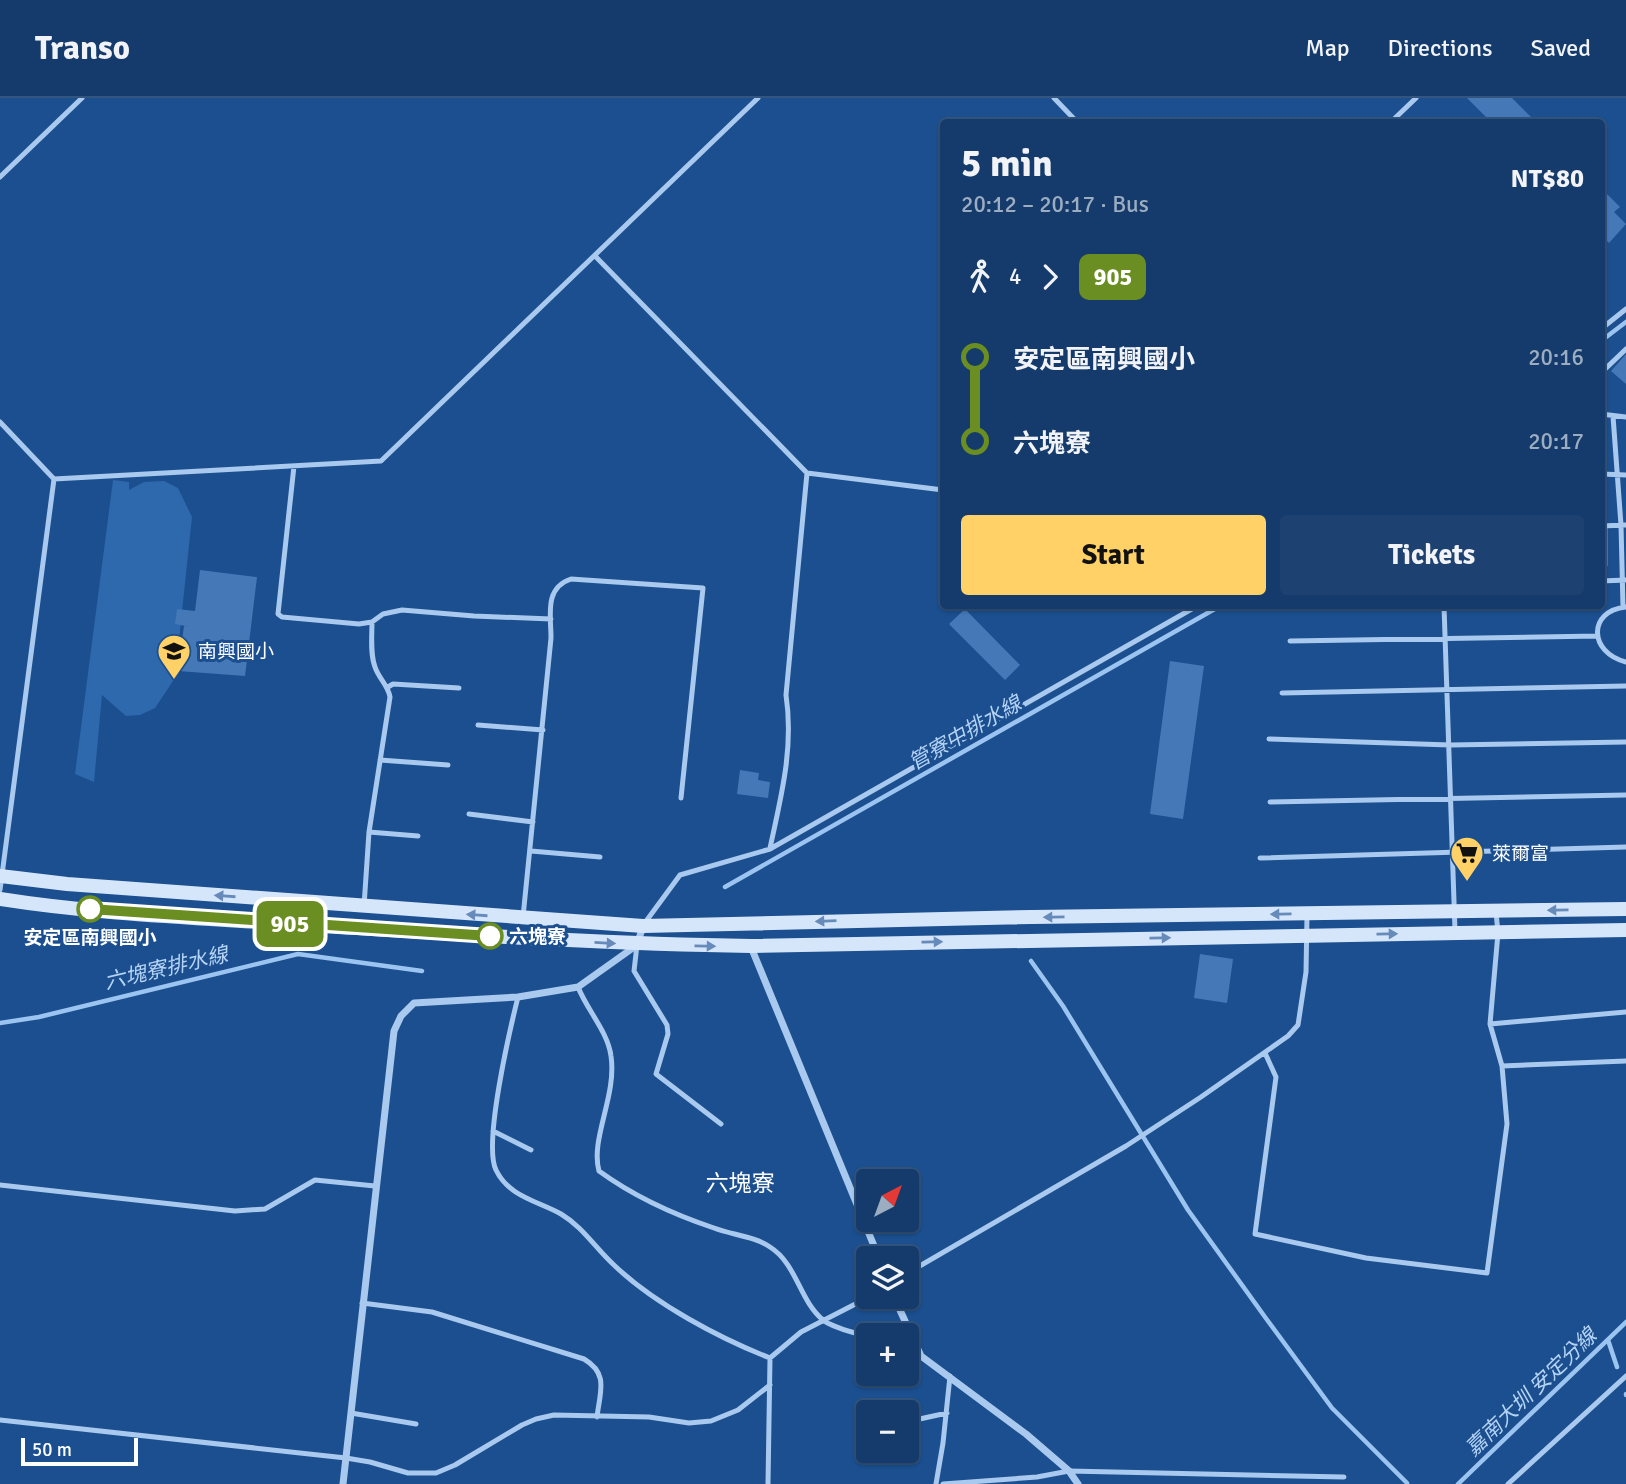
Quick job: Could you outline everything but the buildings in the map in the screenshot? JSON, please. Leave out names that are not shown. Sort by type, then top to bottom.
[{"type":"main road","points":[[1,881],[642,926],[1626,909]]},
{"type":"main road","points":[[0,899],[40,905],[213,919],[637,945],[751,946],[1626,930]]},
{"type":"street","points":[[343,1484],[394,1031],[401,1016],[414,1003],[518,996],[578,987],[637,945],[642,926]]},
{"type":"street","points":[[751,946],[874,1246]]},
{"type":"street","points":[[899,1309],[921,1356],[1026,1434],[1069,1471],[1078,1484]]},
{"type":"lane","points":[[0,177],[82,98]]},
{"type":"lane","points":[[0,422],[54,478],[382,461],[758,98]]},
{"type":"lane","points":[[1054,98],[1074,119]]},
{"type":"lane","points":[[1394,119],[1416,98]]},
{"type":"lane","points":[[596,257],[807,473],[940,490]]},
{"type":"lane","points":[[1605,326],[1626,309]]},
{"type":"lane","points":[[1605,369],[1626,349]]},
{"type":"lane","points":[[1605,415],[1626,417]]},
{"type":"lane","points":[[1613,416],[1623,525],[1625,607],[1607,613],[1600,623],[1598,636],[1602,648],[1612,659],[1626,662]]},
{"type":"lane","points":[[294,466],[278,614],[282,617],[359,624],[372,622],[383,614],[402,610],[474,616],[551,618]]},
{"type":"lane","points":[[770,849],[788,765],[790,722],[786,695],[807,473]]},
{"type":"lane","points":[[1605,474],[1626,475]]},
{"type":"lane","points":[[1,881],[54,478]]},
{"type":"lane","points":[[1605,526],[1623,525]]},
{"type":"lane","points":[[523,918],[543,730],[551,604],[555,590],[561,582],[571,579],[704,588],[681,798]]},
{"type":"lane","points":[[1605,581],[1624,580]]},
{"type":"lane","points":[[642,926],[680,876],[770,849],[1191,609]]},
{"type":"lane","points":[[1444,609],[1449,690],[1455,932]]},
{"type":"lane","points":[[364,906],[369,832],[390,697],[388,687],[373,664],[372,622]]},
{"type":"lane","points":[[1290,641],[1598,636]]},
{"type":"lane","points":[[388,687],[393,684],[459,688]]},
{"type":"lane","points":[[1282,693],[1626,686]]},
{"type":"lane","points":[[478,725],[543,730]]},
{"type":"lane","points":[[1269,739],[1450,745],[1626,742]]},
{"type":"lane","points":[[380,760],[448,765]]},
{"type":"lane","points":[[1270,802],[1626,795]]},
{"type":"lane","points":[[469,814],[533,822]]},
{"type":"lane","points":[[369,832],[418,836]]},
{"type":"lane","points":[[1260,858],[1626,847]]},
{"type":"lane","points":[[531,851],[600,858]]},
{"type":"lane","points":[[1265,1054],[1276,1077],[1255,1234],[1366,1258],[1487,1273],[1507,1125],[1502,1066],[1490,1024],[1498,933],[1496,911]]},
{"type":"lane","points":[[919,1266],[1149,1131],[1288,1036],[1298,1025],[1306,972],[1307,913]]},
{"type":"lane","points":[[637,945],[634,971],[667,1025],[668,1034],[656,1074],[721,1124]]},
{"type":"lane","points":[[578,987],[584,1004],[607,1041],[611,1054],[611,1092],[597,1149],[599,1171],[614,1182],[694,1221],[770,1247],[788,1263],[810,1306],[825,1321],[856,1333]]},
{"type":"lane","points":[[518,996],[504,1056],[493,1131],[495,1168],[506,1185],[527,1199],[561,1214],[586,1234],[615,1266],[645,1290],[734,1344],[770,1358]]},
{"type":"lane","points":[[1490,1024],[1626,1012]]},
{"type":"lane","points":[[1502,1066],[1626,1061]]},
{"type":"lane","points":[[493,1131],[531,1150]]},
{"type":"lane","points":[[0,1185],[235,1211],[265,1209],[315,1180],[375,1186]]},
{"type":"lane","points":[[362,1303],[432,1312],[584,1359],[595,1366],[601,1379],[597,1417]]},
{"type":"lane","points":[[770,1358],[802,1332],[856,1304]]},
{"type":"lane","points":[[768,1484],[770,1358]]},
{"type":"lane","points":[[1508,1484],[1626,1376]]},
{"type":"lane","points":[[936,1484],[950,1377]]},
{"type":"lane","points":[[0,1420],[346,1458],[370,1461],[408,1472],[436,1473],[536,1419],[554,1415],[649,1417],[689,1423],[711,1421],[738,1410],[770,1385]]},
{"type":"lane","points":[[351,1413],[416,1424]]},
{"type":"lane","points":[[919,1419],[947,1413]]},
{"type":"lane","points":[[943,1484],[1037,1477],[1069,1471],[1344,1477]]},
{"type":"shaded area","points":[[113,480],[129,482],[129,490],[144,482],[164,481],[178,488],[192,517],[175,678],[155,708],[140,715],[126,716],[102,695],[94,782],[75,774]]},
{"type":"waterway","name":"管寮中排水線","points":[[1605,338],[1626,322]]},
{"type":"waterway","name":"管寮中排水線","points":[[725,887],[1215,609]]},
{"type":"waterway","name":"六塊寮排水線","points":[[0,1023],[39,1017],[298,954],[422,971]]},
{"type":"waterway","points":[[1031,961],[1063,1006],[1188,1210],[1265,1317],[1332,1408],[1407,1483]]},
{"type":"waterway","name":"嘉南大圳 安定分線","points":[[1458,1484],[1626,1322]]},
{"type":"waterway","points":[[1608,1340],[1617,1367]]},
{"type":"bus line","name":"905","points":[[90,909],[490,936]]},
{"type":"place","name":"南興國小","points":[[174,681]]},
{"type":"place","name":"萊爾富","points":[[1467,883]]},
{"type":"place","name":"安定區南興國小","points":[[90,909]]},
{"type":"place","name":"六塊寮","points":[[490,936]]},
{"type":"district","name":"六塊寮","points":[[740,1183]]}]
